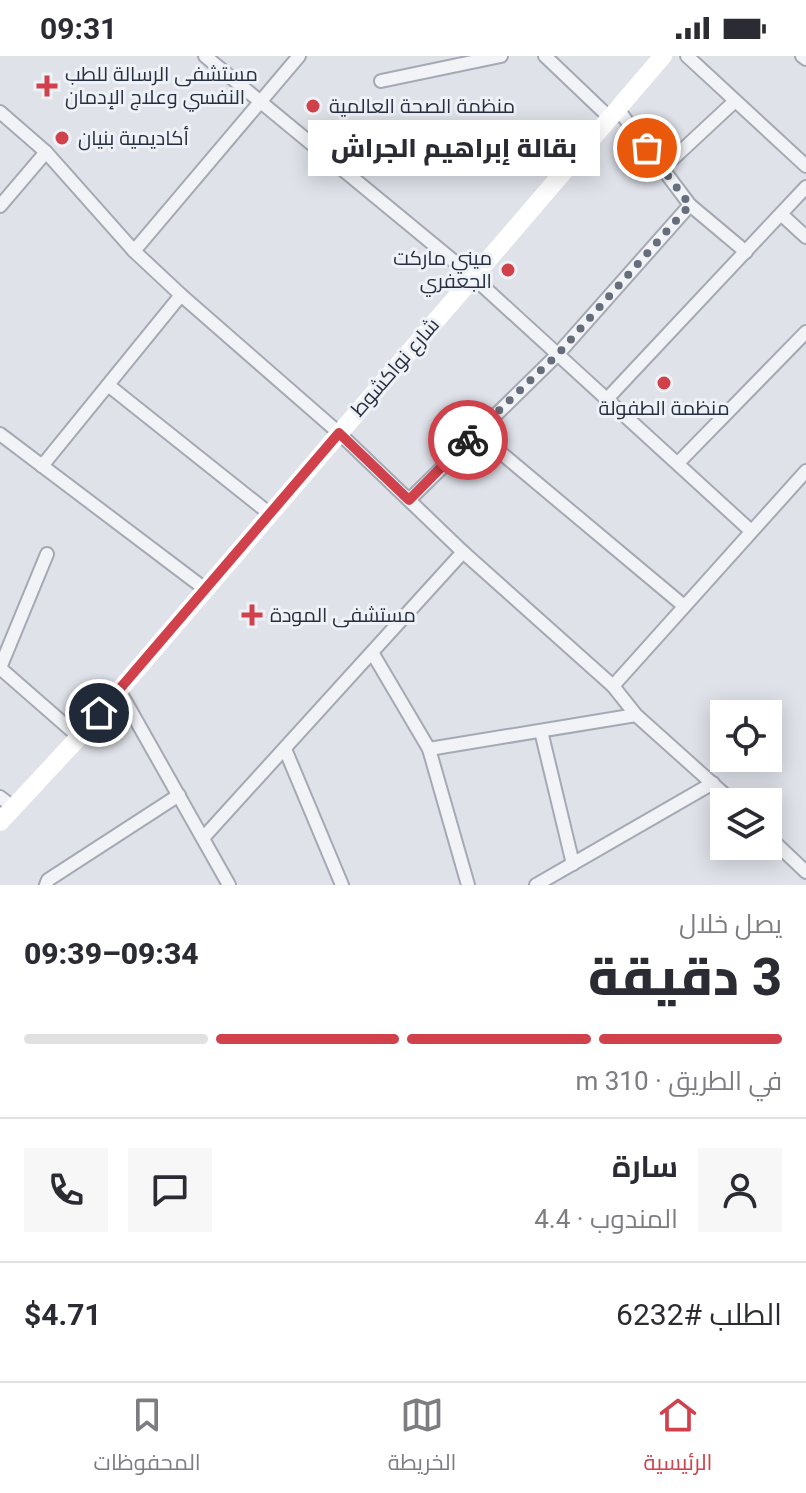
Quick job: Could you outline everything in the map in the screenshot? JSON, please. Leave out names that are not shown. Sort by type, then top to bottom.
[{"type":"street","points":[[205,56],[473,277],[751,531]]},
{"type":"street","points":[[134,251],[299,56]]},
{"type":"street","points":[[381,81],[501,56]]},
{"type":"street","points":[[545,56],[613,113],[663,168],[690,205],[746,252]]},
{"type":"street","name":"شارع نواكشوط","points":[[0,822],[7,802],[79,737],[663,56]]},
{"type":"street","points":[[687,56],[806,166]]},
{"type":"street","points":[[663,168],[735,101]]},
{"type":"street","points":[[0,112],[46,152],[134,251],[339,433],[463,552],[613,686],[636,715],[718,788]]},
{"type":"street","points":[[0,206],[46,152]]},
{"type":"street","points":[[606,400],[806,187]]},
{"type":"street","points":[[409,500],[558,354],[690,205]]},
{"type":"street","points":[[781,214],[806,237]]},
{"type":"street","points":[[42,466],[181,295]]},
{"type":"street","points":[[678,463],[806,332]]},
{"type":"street","points":[[108,385],[270,514]]},
{"type":"street","points":[[476,432],[684,606]]},
{"type":"street","points":[[0,434],[205,589]]},
{"type":"street","points":[[613,686],[806,471]]},
{"type":"street","points":[[203,838],[463,552]]},
{"type":"street","points":[[47,554],[0,668],[79,737]]},
{"type":"street","points":[[373,654],[429,749],[468,885]]},
{"type":"street","points":[[119,690],[229,885]]},
{"type":"street","points":[[429,749],[636,715]]},
{"type":"street","points":[[541,731],[573,864]]},
{"type":"street","points":[[285,749],[342,885]]},
{"type":"street","points":[[536,885],[713,783]]},
{"type":"street","points":[[46,885],[48,880],[179,795]]},
{"type":"street","points":[[782,849],[806,872]]},
{"type":"way so far","points":[[468,440],[558,354],[690,205],[647,148]]},
{"type":"place","name":"مستشفى الرسالة للطب النفسي وعلاج الإدمان","points":[[47,86]]},
{"type":"place","name":"منظمة الصحة العالمية","points":[[313,106]]},
{"type":"place","name":"أكاديمية بنيان","points":[[62,138]]},
{"type":"place","name":"بقالة إبراهيم الجراش","points":[[647,148]]},
{"type":"place","name":"ميني ماركت الجعفري","points":[[508,270]]},
{"type":"place","name":"منظمة الطفولة","points":[[664,383]]},
{"type":"place","name":"مستشفى المودة","points":[[252,615]]},
{"type":"route","points":[[99,713],[339,433],[409,500],[468,440]]}]
